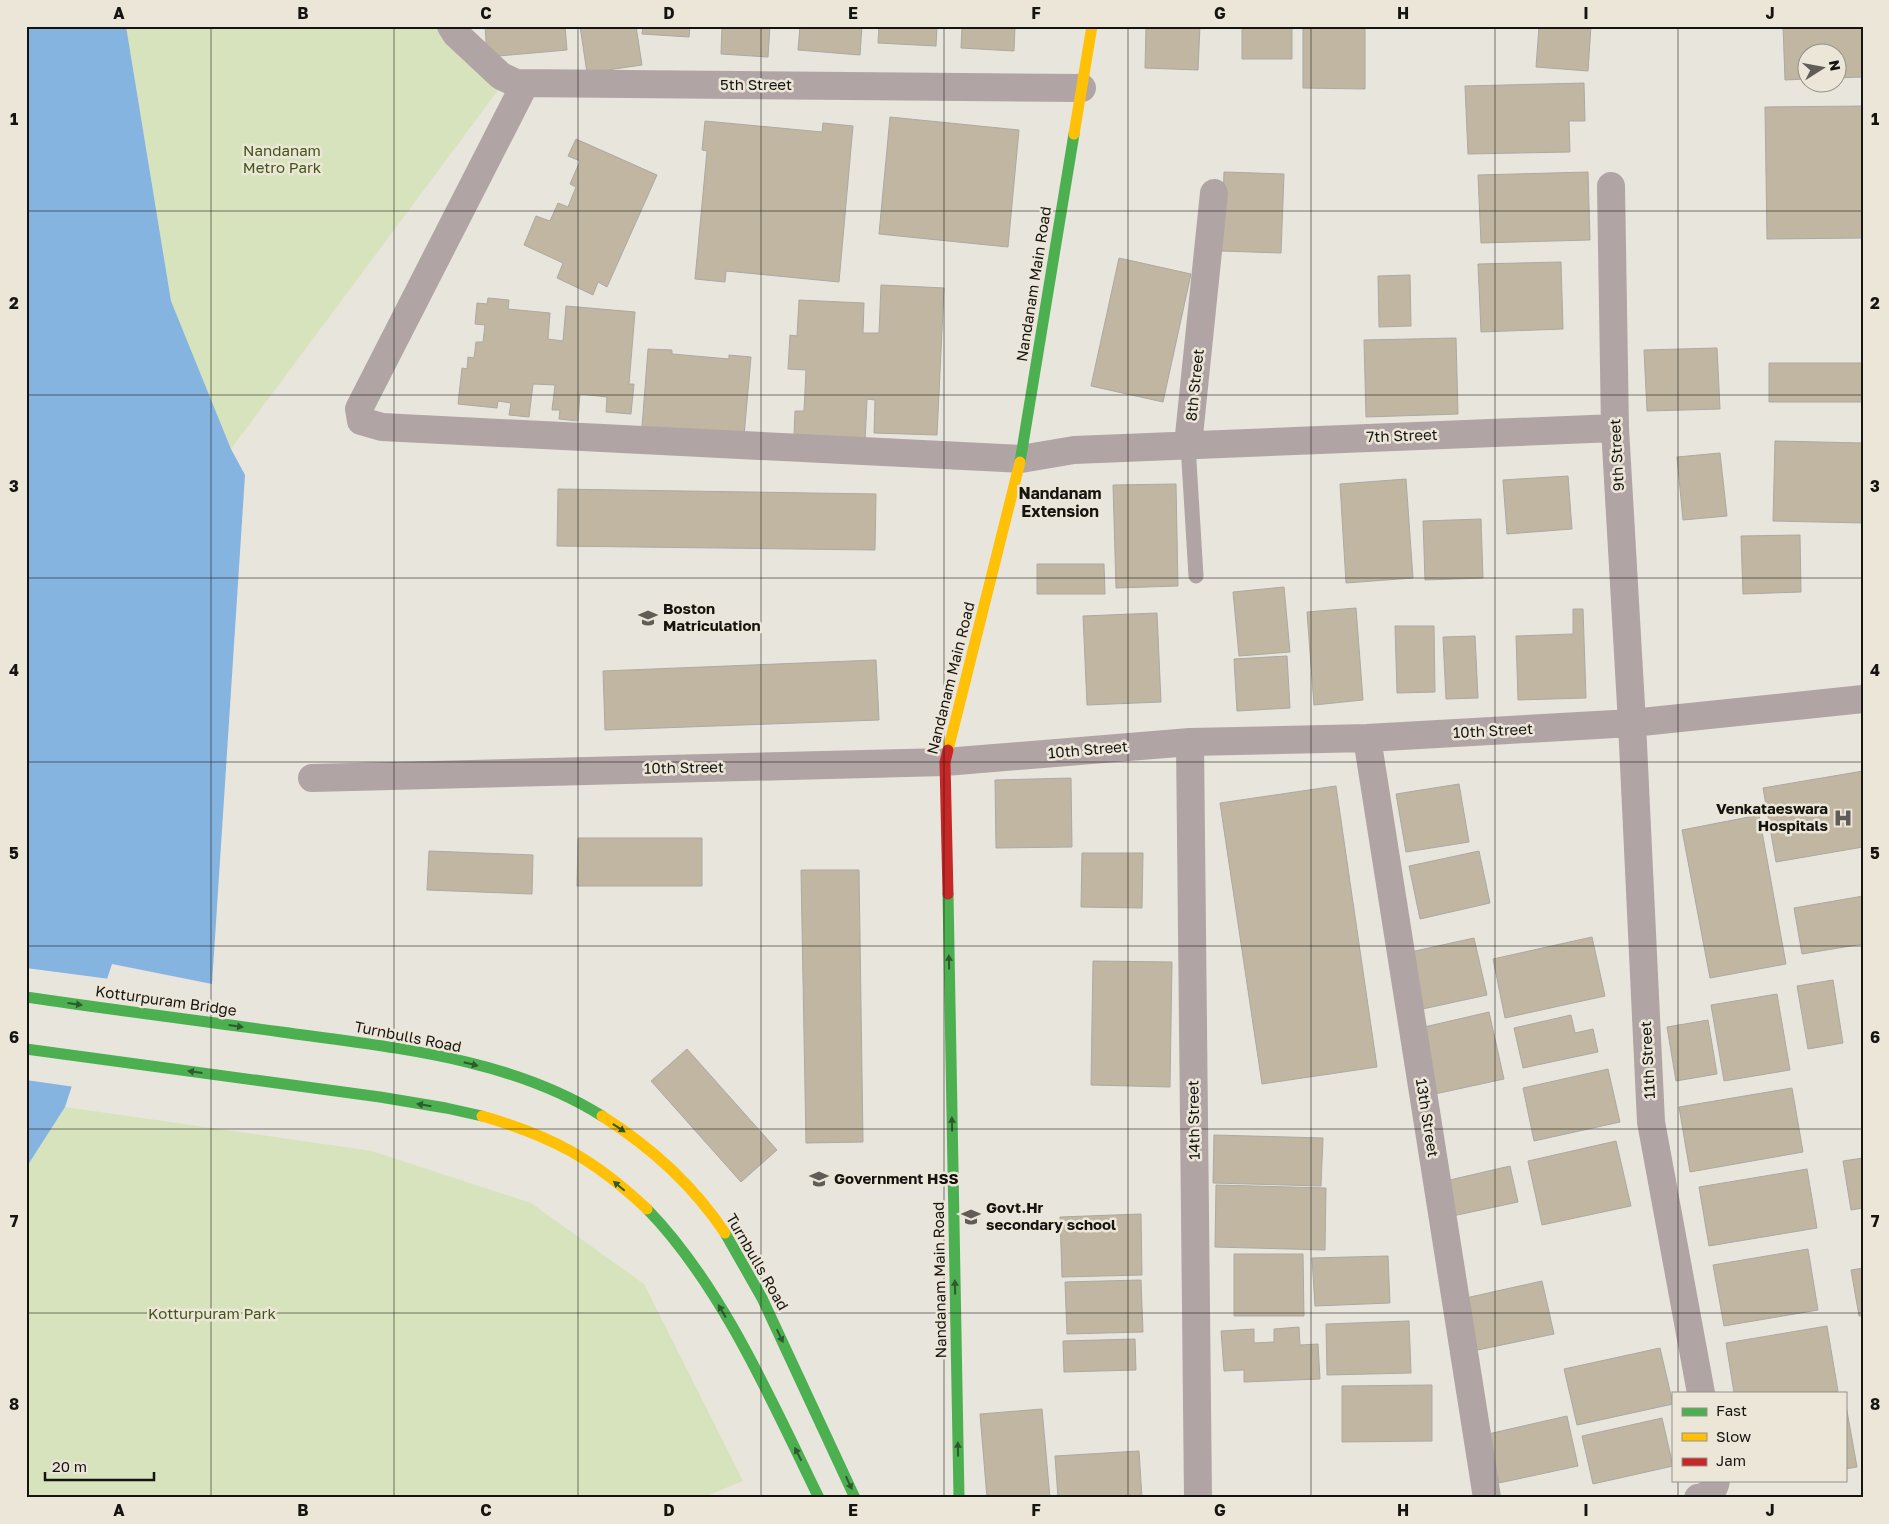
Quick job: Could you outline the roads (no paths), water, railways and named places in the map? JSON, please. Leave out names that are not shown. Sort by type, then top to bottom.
[{"type":"main road","name":"Nandanam Main Road","points":[[959,1498],[945,762],[1021,459],[1092,26]]},
{"type":"main road","name":"Kotturpuram Bridge","points":[[26,997],[302,1035]]},
{"type":"main road","name":"Turnbulls Road","points":[[302,1035],[384,1046],[516,1076],[561,1094],[591,1110],[641,1142],[661,1158],[704,1203],[726,1234],[760,1291],[855,1498]]},
{"type":"main road","points":[[26,1049],[423,1105],[498,1120],[544,1137],[568,1149],[606,1175],[637,1201],[666,1230],[686,1254],[751,1360],[820,1498]]},
{"type":"street","name":"5th Street","points":[[452,26],[456,34],[501,76],[516,83],[525,84],[1082,88]]},
{"type":"street","name":"7th Street","points":[[525,84],[359,409],[361,421],[382,427],[1021,459],[1074,450],[1615,428]]},
{"type":"street","name":"9th Street","points":[[1611,186],[1615,428],[1632,724]]},
{"type":"street","name":"8th Street","points":[[1188,445],[1214,193]]},
{"type":"street","name":"10th Street","points":[[312,778],[945,762],[1190,742],[1367,738],[1632,724],[1863,699]]},
{"type":"street","name":"11th Street","points":[[1632,724],[1651,1122],[1701,1392]]},
{"type":"street","name":"13th Street","points":[[1367,738],[1486,1498]]},
{"type":"street","name":"14th Street","points":[[1190,742],[1198,1498]]},
{"type":"lane","name":"8th Street","points":[[1188,445],[1196,576]]},
{"type":"water","points":[[26,26],[126,26],[171,301],[231,449],[245,475],[212,984],[112,964],[65,1107],[26,1168]]},
{"type":"place","name":"Boston Matriculation","points":[[648,618]]},
{"type":"place","name":"Venkataeswara Hospitals","points":[[1843,818]]},
{"type":"place","name":"Government HSS","points":[[819,1179]]},
{"type":"place","name":"Govt.Hr secondary school","points":[[971,1217]]},
{"type":"district","name":"Nandanam Extension","points":[[1060,502]]},
{"type":"park label","name":"Nandanam Metro Park","points":[[282,160]]},
{"type":"park label","name":"Kotturpuram Park","points":[[212,1314]]}]
